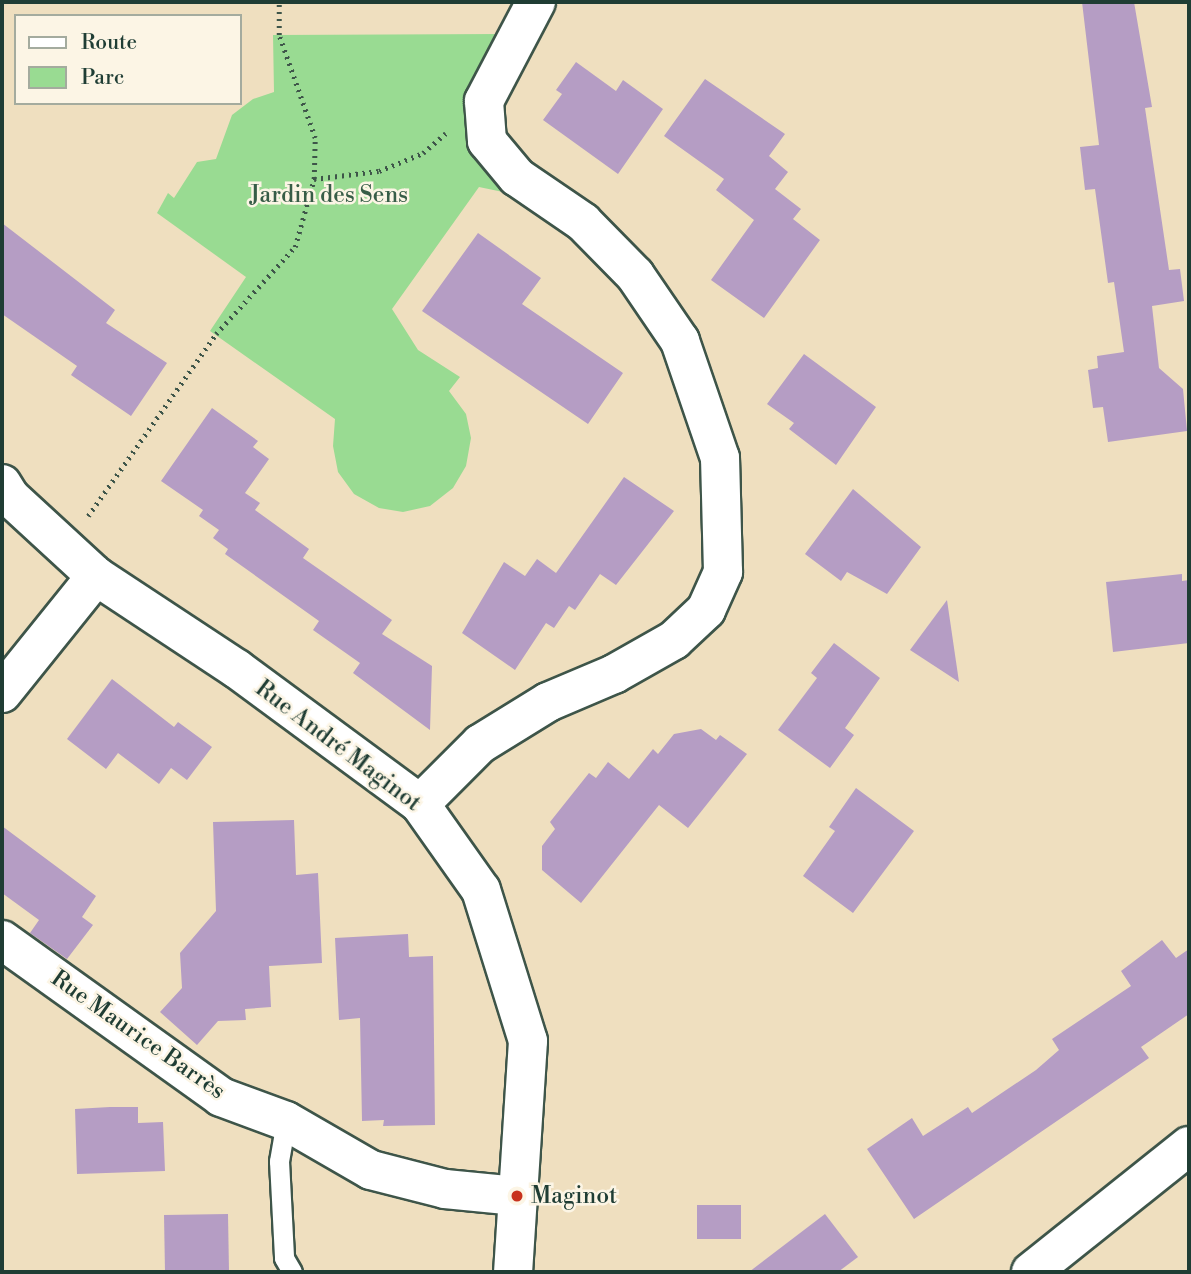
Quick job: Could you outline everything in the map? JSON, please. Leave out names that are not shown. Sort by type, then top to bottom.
[{"type":"street","points":[[420,804],[480,744],[548,702],[614,674],[674,640],[706,610],[723,572],[720,458],[704,400],[680,341],[635,275],[583,222],[517,177],[487,141],[484,101],[536,2]]},
{"type":"street","name":"Rue André Maginot","points":[[2,484],[64,550],[96,576],[237,669],[420,804],[481,890],[528,1041],[513,1272]]},
{"type":"street","points":[[2,694],[96,576]]},
{"type":"street","name":"Rue Maurice Barrès","points":[[2,940],[221,1097],[286,1121],[371,1170],[445,1189],[517,1196]]},
{"type":"street","points":[[1031,1272],[1189,1146]]},
{"type":"lane","points":[[286,1121],[279,1161],[284,1258],[292,1272]]},
{"type":"path","points":[[64,550],[216,334],[295,247],[314,179],[315,138],[288,68],[279,35],[279,2]]},
{"type":"path","points":[[314,179],[379,171],[423,153],[484,101]]},
{"type":"green space","name":"Jardin des Sens","points":[[501,34],[481,65],[465,117],[470,146],[503,192],[479,187],[392,309],[418,350],[460,377],[449,391],[466,414],[471,438],[466,466],[453,488],[430,506],[403,512],[379,508],[354,494],[338,472],[333,446],[335,419],[210,331],[246,277],[157,213],[168,193],[174,198],[197,162],[216,159],[232,115],[253,99],[274,92],[273,35]]},
{"type":"building","points":[[1082,2],[1134,2],[1152,107],[1145,108],[1169,270],[1180,269],[1184,301],[1152,306],[1159,368],[1183,389],[1187,431],[1108,442],[1103,407],[1093,408],[1088,370],[1098,368],[1097,356],[1124,352],[1114,282],[1108,283],[1095,189],[1085,190],[1080,147],[1099,145]]},
{"type":"building","points":[[576,62],[616,91],[623,80],[663,109],[618,174],[543,120],[562,94],[556,90]]},
{"type":"building","points":[[705,79],[785,134],[769,156],[788,172],[775,189],[801,209],[793,219],[820,240],[764,318],[711,280],[754,220],[716,190],[724,179],[664,136]]},
{"type":"building","points":[[2,223],[115,310],[106,323],[167,363],[131,416],[71,375],[77,366],[2,314]]},
{"type":"building","points":[[478,233],[541,278],[522,304],[623,373],[588,424],[422,311]]},
{"type":"building","points":[[804,354],[876,407],[836,465],[789,429],[794,423],[767,404]]},
{"type":"building","points":[[212,408],[258,441],[253,447],[269,459],[245,493],[260,503],[255,510],[309,549],[303,558],[392,620],[382,634],[432,666],[430,730],[353,673],[360,663],[313,630],[319,621],[225,554],[228,549],[213,538],[219,530],[199,516],[203,510],[161,481]]},
{"type":"building","points":[[624,477],[674,511],[616,585],[600,574],[575,610],[569,606],[554,628],[546,623],[515,670],[462,633],[504,562],[525,576],[537,559],[556,573]]},
{"type":"building","points":[[853,489],[921,547],[887,594],[847,572],[841,581],[805,554]]},
{"type":"building","points":[[1182,574],[1182,581],[1189,580],[1189,643],[1113,652],[1106,582]]},
{"type":"building","points":[[947,600],[959,682],[910,650]]},
{"type":"building","points":[[834,643],[880,678],[845,728],[854,735],[830,768],[778,730],[817,678],[811,673]]},
{"type":"building","points":[[112,679],[174,727],[178,722],[212,747],[187,780],[171,768],[159,784],[118,753],[106,769],[67,739]]},
{"type":"building","points":[[701,729],[716,740],[720,735],[747,754],[688,828],[659,805],[581,903],[542,870],[542,846],[555,829],[550,822],[589,773],[596,778],[608,762],[629,779],[653,749],[658,754],[674,734]]},
{"type":"building","points":[[856,788],[914,831],[853,913],[803,876],[835,831],[829,827]]},
{"type":"building","points":[[294,820],[296,875],[318,873],[322,963],[269,966],[271,1007],[245,1009],[246,1020],[218,1021],[197,1045],[160,1012],[182,988],[180,953],[216,911],[213,822]]},
{"type":"building","points":[[2,826],[96,896],[82,917],[93,925],[67,959],[30,933],[39,920],[2,893]]},
{"type":"building","points":[[408,934],[409,957],[433,956],[435,1125],[383,1126],[384,1120],[362,1121],[360,1018],[339,1020],[335,938]]},
{"type":"building","points":[[1162,940],[1176,958],[1189,949],[1189,1014],[1141,1047],[1149,1058],[914,1219],[867,1149],[912,1118],[923,1136],[968,1107],[972,1113],[1036,1070],[1059,1050],[1052,1039],[1131,986],[1121,971]]},
{"type":"building","points":[[138,1107],[138,1123],[163,1122],[165,1171],[77,1174],[75,1109]]},
{"type":"building","points":[[697,1205],[741,1205],[741,1239],[697,1239]]},
{"type":"building","points":[[228,1214],[229,1272],[165,1272],[164,1215]]},
{"type":"building","points":[[825,1214],[858,1257],[838,1272],[749,1272]]},
{"type":"place","name":"Maginot","points":[[517,1196]]}]
